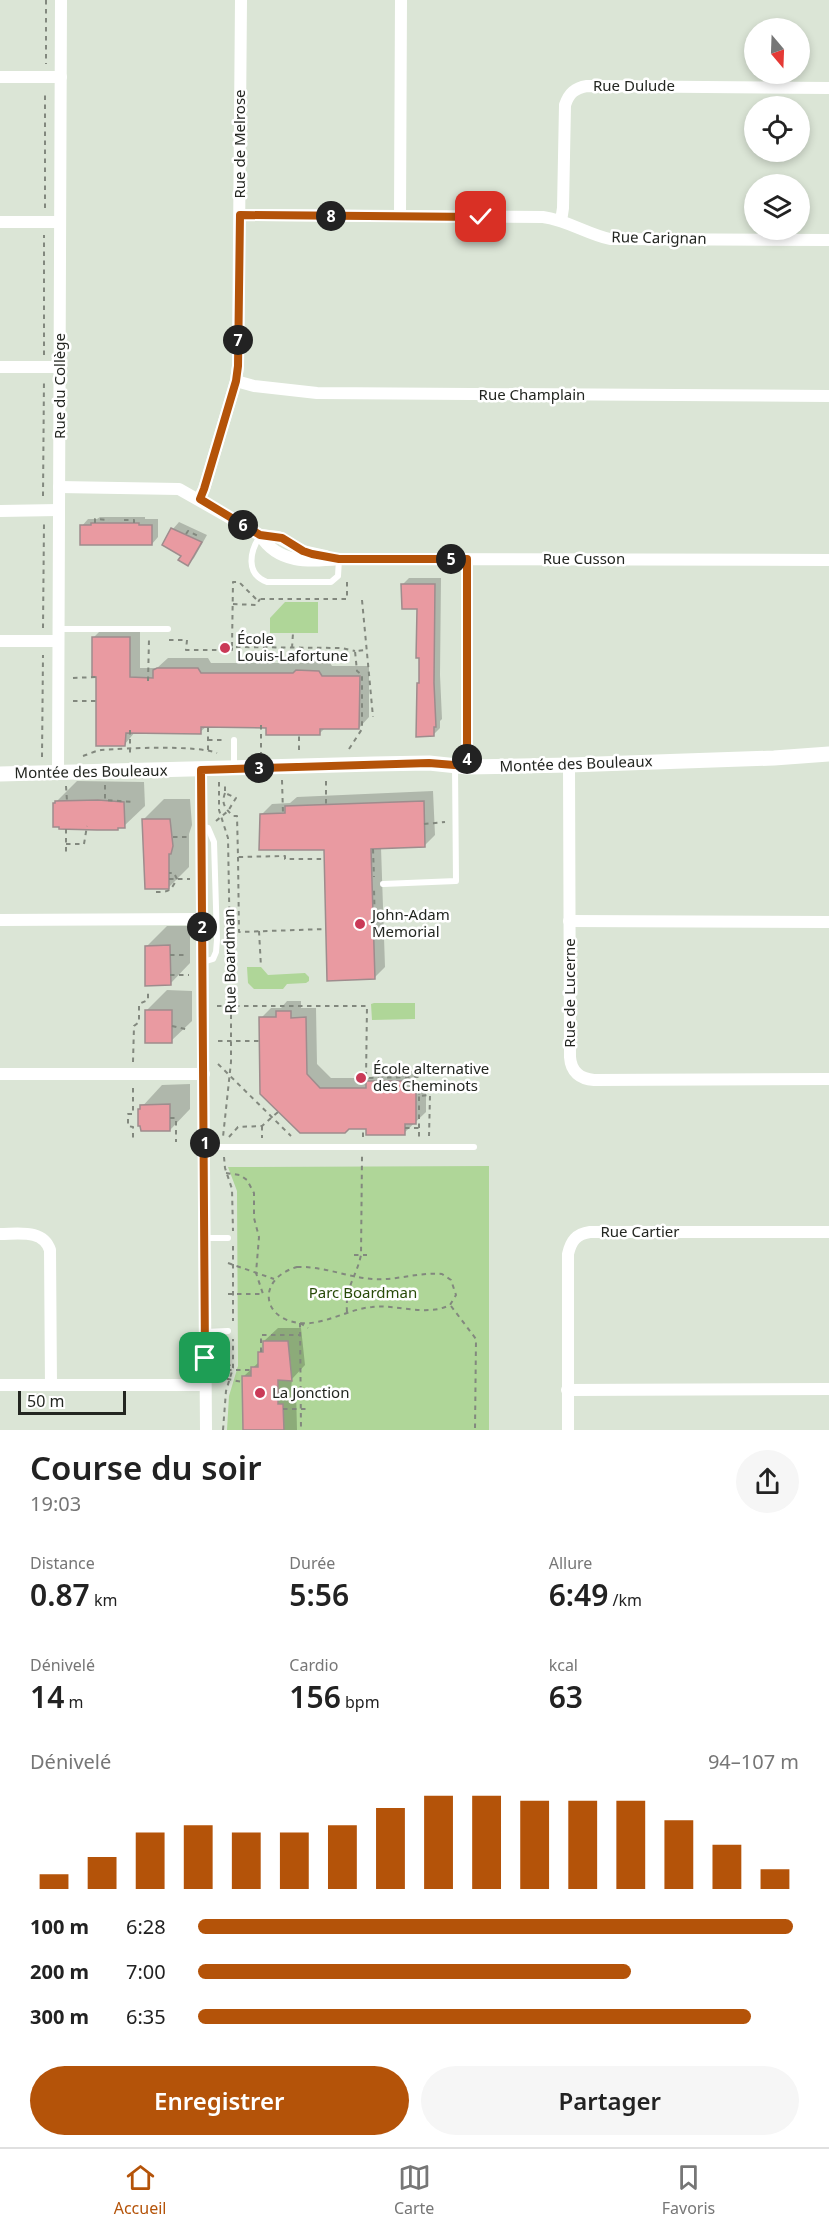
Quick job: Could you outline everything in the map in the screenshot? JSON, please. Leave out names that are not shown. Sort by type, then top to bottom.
[{"type":"street","name":"Rue du Collège","points":[[61,0],[58,635],[62,776]]},
{"type":"street","name":"Rue de Melrose","points":[[200,499],[236,381],[238,366],[240,0]]},
{"type":"street","points":[[400,216],[401,0]]},
{"type":"street","points":[[0,77],[61,77]]},
{"type":"street","name":"Rue Dulude","points":[[561,221],[565,105],[570,93],[575,89],[587,86],[829,88]]},
{"type":"street","name":"Rue Carignan","points":[[240,215],[543,217],[561,221],[588,233],[610,239],[829,240]]},
{"type":"street","points":[[0,222],[60,222]]},
{"type":"street","points":[[0,367],[60,367]]},
{"type":"street","name":"Rue Champlain","points":[[236,381],[254,386],[317,393],[829,396]]},
{"type":"street","name":"Rue Cusson","points":[[59,487],[185,490],[260,535],[268,547],[292,559],[311,562],[339,559],[829,560]]},
{"type":"street","points":[[0,511],[58,510]]},
{"type":"street","points":[[461,766],[467,559]]},
{"type":"street","points":[[0,641],[58,635]]},
{"type":"street","name":"Montée des Bouleaux","points":[[0,774],[62,776],[204,765],[230,775],[429,763],[461,766],[569,765],[774,758],[829,753]]},
{"type":"street","name":"Rue Boardman","points":[[204,765],[201,826],[202,919],[197,959],[204,1074],[206,1430]]},
{"type":"street","name":"Rue de Lucerne","points":[[569,765],[570,1057],[572,1067],[579,1076],[594,1080],[829,1079]]},
{"type":"street","points":[[0,920],[202,919]]},
{"type":"street","points":[[569,921],[829,922]]},
{"type":"street","points":[[0,1074],[204,1074]]},
{"type":"street","name":"Rue Cartier","points":[[568,1430],[568,1254],[570,1246],[578,1235],[590,1232],[829,1232]]},
{"type":"street","points":[[0,1234],[38,1236],[48,1244],[50,1250],[51,1385]]},
{"type":"street","points":[[0,1385],[205,1385]]},
{"type":"street","points":[[567,1390],[829,1389]]},
{"type":"lane","points":[[260,535],[252,549],[251,557],[254,572],[267,582],[330,582],[338,576],[339,559]]},
{"type":"lane","points":[[58,635],[168,629]]},
{"type":"lane","points":[[230,775],[234,740]]},
{"type":"lane","points":[[383,884],[456,881],[461,766]]},
{"type":"lane","points":[[197,959],[213,959],[217,940],[214,842],[208,828],[201,826]]},
{"type":"lane","points":[[205,1147],[474,1147]]},
{"type":"lane","points":[[205,1238],[230,1240]]},
{"type":"lane","points":[[205,1332],[228,1331]]},
{"type":"path","points":[[46,0],[46,64]]},
{"type":"path","points":[[45,88],[45,204]]},
{"type":"path","name":"Rue du Collège","points":[[44,237],[44,354]]},
{"type":"path","name":"Rue du Collège","points":[[43,497],[44,382]]},
{"type":"path","points":[[94,523],[95,519],[109,520]]},
{"type":"path","points":[[124,520],[134,520],[134,523]]},
{"type":"path","points":[[43,625],[44,525]]},
{"type":"path","points":[[186,534],[188,531],[200,537]]},
{"type":"path","points":[[165,639],[187,640],[186,650],[232,650],[233,582],[239,582],[256,599],[347,599],[347,579]]},
{"type":"path","points":[[232,604],[256,604],[260,599]]},
{"type":"path","points":[[362,600],[373,717]]},
{"type":"path","points":[[292,648],[293,633]]},
{"type":"path","points":[[148,681],[148,639],[154,639]]},
{"type":"path","points":[[232,647],[366,650]]},
{"type":"path","points":[[344,756],[363,725],[362,675],[357,671],[355,651]]},
{"type":"path","points":[[42,760],[43,658]]},
{"type":"path","points":[[73,678],[96,677]]},
{"type":"path","points":[[73,701],[96,701]]},
{"type":"path","points":[[204,765],[208,750],[208,725]]},
{"type":"path","points":[[261,726],[261,759]]},
{"type":"path","points":[[130,730],[130,760]]},
{"type":"path","points":[[299,735],[299,758]]},
{"type":"path","points":[[208,740],[234,740]]},
{"type":"path","name":"Montée des Bouleaux","points":[[79,757],[100,750],[130,749],[208,750],[219,756]]},
{"type":"path","points":[[230,775],[222,800],[224,807],[233,816],[237,816],[239,932],[326,929]]},
{"type":"path","points":[[62,776],[67,801]]},
{"type":"path","points":[[282,777],[283,813]]},
{"type":"path","points":[[105,779],[105,800],[133,802]]},
{"type":"path","points":[[326,781],[326,805]]},
{"type":"path","name":"Rue Boardman","points":[[218,785],[221,816],[228,838],[231,1006],[230,1075],[221,1138],[231,1136],[234,1129],[238,1127],[262,1126],[272,1117]]},
{"type":"path","points":[[216,821],[228,811],[236,798],[225,793]]},
{"type":"path","points":[[424,824],[436,823]]},
{"type":"path","points":[[66,844],[84,844],[87,826]]},
{"type":"path","points":[[66,829],[66,852]]},
{"type":"path","points":[[172,837],[191,837]]},
{"type":"path","points":[[285,849],[285,859],[324,859]]},
{"type":"path","points":[[238,857],[285,856]]},
{"type":"path","points":[[169,873],[174,873],[177,879]]},
{"type":"path","points":[[169,879],[192,879]]},
{"type":"path","points":[[156,891],[168,892],[177,879]]},
{"type":"path","points":[[259,931],[261,967]]},
{"type":"path","points":[[170,955],[197,959]]},
{"type":"path","points":[[171,975],[193,975]]},
{"type":"path","points":[[139,1022],[139,1004],[147,1000],[148,992]]},
{"type":"path","points":[[217,1006],[367,1006],[369,1016],[366,1077],[419,1077],[419,1139]]},
{"type":"path","points":[[283,1006],[283,1011]]},
{"type":"path","points":[[134,1062],[134,1026],[139,1022],[145,1022]]},
{"type":"path","points":[[172,1026],[183,1030],[194,1030]]},
{"type":"path","points":[[218,1041],[259,1041]]},
{"type":"path","points":[[218,1064],[296,1140]]},
{"type":"path","points":[[133,1086],[133,1112]]},
{"type":"path","points":[[419,1096],[430,1095],[429,1139]]},
{"type":"path","points":[[133,1142],[133,1127],[128,1126],[128,1114],[138,1112]]},
{"type":"path","points":[[272,1117],[278,1112]]},
{"type":"path","points":[[170,1118],[176,1118],[176,1142]]},
{"type":"path","points":[[405,1128],[419,1128]]},
{"type":"path","points":[[363,1129],[363,1139]]},
{"type":"path","points":[[224,1156],[233,1197],[233,1231]]},
{"type":"path","points":[[347,1312],[347,1291],[361,1255],[362,1166]]},
{"type":"path","points":[[221,1167],[225,1168]]},
{"type":"path","points":[[226,1173],[240,1175],[251,1186],[254,1193],[254,1218],[260,1237],[256,1273],[263,1294]]},
{"type":"path","points":[[228,1189],[230,1181]]},
{"type":"path","points":[[223,1430],[222,1415],[232,1370],[233,1265],[230,1240]]},
{"type":"path","points":[[354,1255],[367,1255]]},
{"type":"path","points":[[228,1263],[274,1280]]},
{"type":"path","points":[[297,1267],[311,1267],[354,1276],[387,1280],[442,1274],[448,1276],[455,1288],[454,1301],[450,1305],[428,1310],[384,1306],[347,1312],[320,1321],[300,1323],[290,1321],[275,1311],[271,1305],[269,1294],[274,1280],[284,1271],[297,1267]]},
{"type":"path","points":[[228,1294],[274,1295]]},
{"type":"path","points":[[450,1305],[476,1339],[475,1430]]},
{"type":"path","points":[[300,1323],[308,1328]]},
{"type":"path","points":[[300,1323],[301,1430]]},
{"type":"path","points":[[261,1352],[261,1335],[300,1335]]},
{"type":"path","points":[[228,1362],[232,1370]]},
{"type":"path","points":[[242,1382],[215,1376],[215,1370],[251,1370]]},
{"type":"path","points":[[283,1410],[307,1409]]},
{"type":"green space","points":[[285,602],[318,602],[318,633],[270,633],[270,618]]},
{"type":"green space","points":[[247,967],[261,967],[268,975],[305,973],[309,981],[287,984],[283,989],[254,989],[248,983]]},
{"type":"green space","points":[[415,1003],[415,1019],[372,1020],[371,1004]]},
{"type":"green space","name":"Parc Boardman","points":[[489,1166],[489,1430],[227,1430],[229,1396],[238,1366],[237,1191],[228,1167]]},
{"type":"building","points":[[91,523],[152,525],[152,545],[80,545],[80,525],[91,525]]},
{"type":"building","points":[[171,528],[202,542],[188,566],[178,560],[181,556],[162,545]]},
{"type":"building","points":[[401,584],[435,584],[436,727],[434,727],[434,736],[416,737],[417,683],[419,683],[419,658],[416,658],[417,609],[402,609]]},
{"type":"building","points":[[92,637],[130,637],[130,677],[153,678],[153,670],[157,668],[198,668],[201,673],[293,673],[296,670],[319,671],[322,676],[360,676],[359,729],[320,729],[320,735],[266,735],[266,728],[201,727],[201,734],[126,733],[125,746],[96,746],[96,677],[92,677]]},
{"type":"building","points":[[55,801],[124,802],[125,828],[97,830],[53,827],[53,803]]},
{"type":"building","points":[[424,801],[425,847],[371,849],[375,979],[327,981],[324,850],[259,850],[260,814],[285,813],[285,806]]},
{"type":"building","points":[[142,819],[170,819],[173,846],[169,854],[169,889],[145,889]]},
{"type":"building","points":[[170,945],[171,985],[145,986],[145,946]]},
{"type":"building","points":[[145,1010],[172,1010],[172,1043],[145,1043]]},
{"type":"building","points":[[276,1011],[291,1011],[291,1018],[306,1017],[307,1074],[320,1088],[366,1088],[366,1081],[405,1081],[405,1092],[416,1092],[416,1124],[405,1124],[405,1135],[366,1135],[366,1129],[349,1129],[345,1133],[300,1133],[260,1094],[259,1017],[276,1017]]},
{"type":"building","points":[[170,1104],[170,1131],[141,1131],[138,1126],[140,1105]]},
{"type":"building","name":"La Jonction","points":[[263,1341],[288,1341],[292,1381],[278,1380],[278,1404],[283,1404],[284,1430],[243,1430],[242,1376],[251,1376],[251,1367],[258,1367],[258,1352],[263,1352]]},
{"type":"place","name":"École Louis-Lafortune","points":[[225,648]]},
{"type":"place","name":"John-Adam Memorial","points":[[360,924]]},
{"type":"place","name":"École alternative des Cheminots","points":[[361,1078]]},
{"type":"place","name":"La Jonction","points":[[260,1393]]},
{"type":"route","points":[[205,1358],[201,770],[429,763],[467,766],[467,559],[339,559],[312,554],[282,538],[260,535],[200,499],[236,381],[240,215],[481,217]]}]
